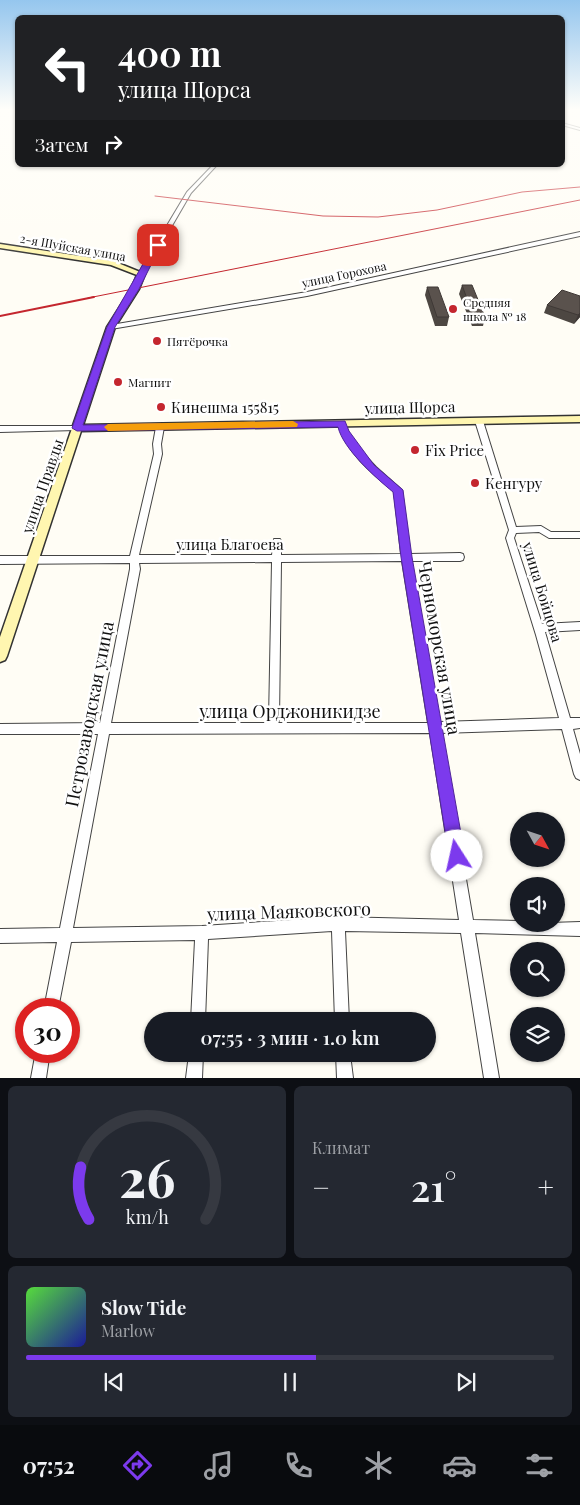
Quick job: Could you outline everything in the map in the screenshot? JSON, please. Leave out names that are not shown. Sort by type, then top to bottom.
[{"type":"street","points":[[141,274],[189,192],[213,167]]},
{"type":"street","name":"улица Горохова","points":[[111,327],[307,294],[580,234]]},
{"type":"street","name":"2-я Шуйская улица","points":[[0,246],[114,263],[141,274]]},
{"type":"street","name":"улица Правды","points":[[0,656],[111,327],[135,289],[141,274]]},
{"type":"street","name":"улица Щорса","points":[[0,429],[580,419]]},
{"type":"street","name":"улица Бойцова","points":[[479,421],[490,448],[513,530],[510,538],[539,628],[564,723],[580,774]]},
{"type":"street","name":"Черноморская улица","points":[[342,424],[344,432],[371,468],[398,490],[406,557],[469,929],[492,1078]]},
{"type":"street","name":"Петрозаводская улица","points":[[54,998],[135,569],[134,559],[158,454],[157,444],[160,426]]},
{"type":"street","points":[[513,530],[541,529],[549,535],[580,535]]},
{"type":"street","points":[[274,720],[277,541]]},
{"type":"street","name":"улица Благоева","points":[[0,560],[460,557]]},
{"type":"street","points":[[539,628],[580,626]]},
{"type":"street","name":"улица Орджоникидзе","points":[[0,729],[435,728],[580,723]]},
{"type":"street","points":[[338,924],[342,1012]]},
{"type":"street","name":"улица Маяковского","points":[[0,936],[202,933],[338,924],[469,929],[580,929]]},
{"type":"street","points":[[198,1012],[202,933]]},
{"type":"street","points":[[194,1078],[195,1062]]},
{"type":"street","points":[[343,1062],[344,1078]]},
{"type":"street","points":[[38,1078],[41,1063]]},
{"type":"building","points":[[462,285],[472,285],[485,317],[474,318]]},
{"type":"building","points":[[427,287],[438,287],[449,317],[437,317]]},
{"type":"building","points":[[562,290],[580,296],[580,313],[578,315],[547,305]]},
{"type":"railway","points":[[155,196],[323,216],[378,217],[437,210],[522,192],[580,187]]},
{"type":"railway","points":[[88,298],[580,200]]},
{"type":"railway","points":[[0,316],[94,297]]},
{"type":"slow traffic","points":[[108,427],[293,424]]},
{"type":"place","name":"Средняя школа № 18","points":[[453,309]]},
{"type":"place","name":"Пятёрочка","points":[[157,341]]},
{"type":"place","name":"Магнит","points":[[118,382]]},
{"type":"place","name":"Кинешма 155815","points":[[161,407]]},
{"type":"place","name":"Fix Price","points":[[415,450]]},
{"type":"place","name":"Кенгуру","points":[[475,483]]},
{"type":"route","points":[[158,245],[141,274],[135,289],[111,327],[77,428],[342,424],[344,432],[371,468],[398,490],[406,557],[457,856]]}]
